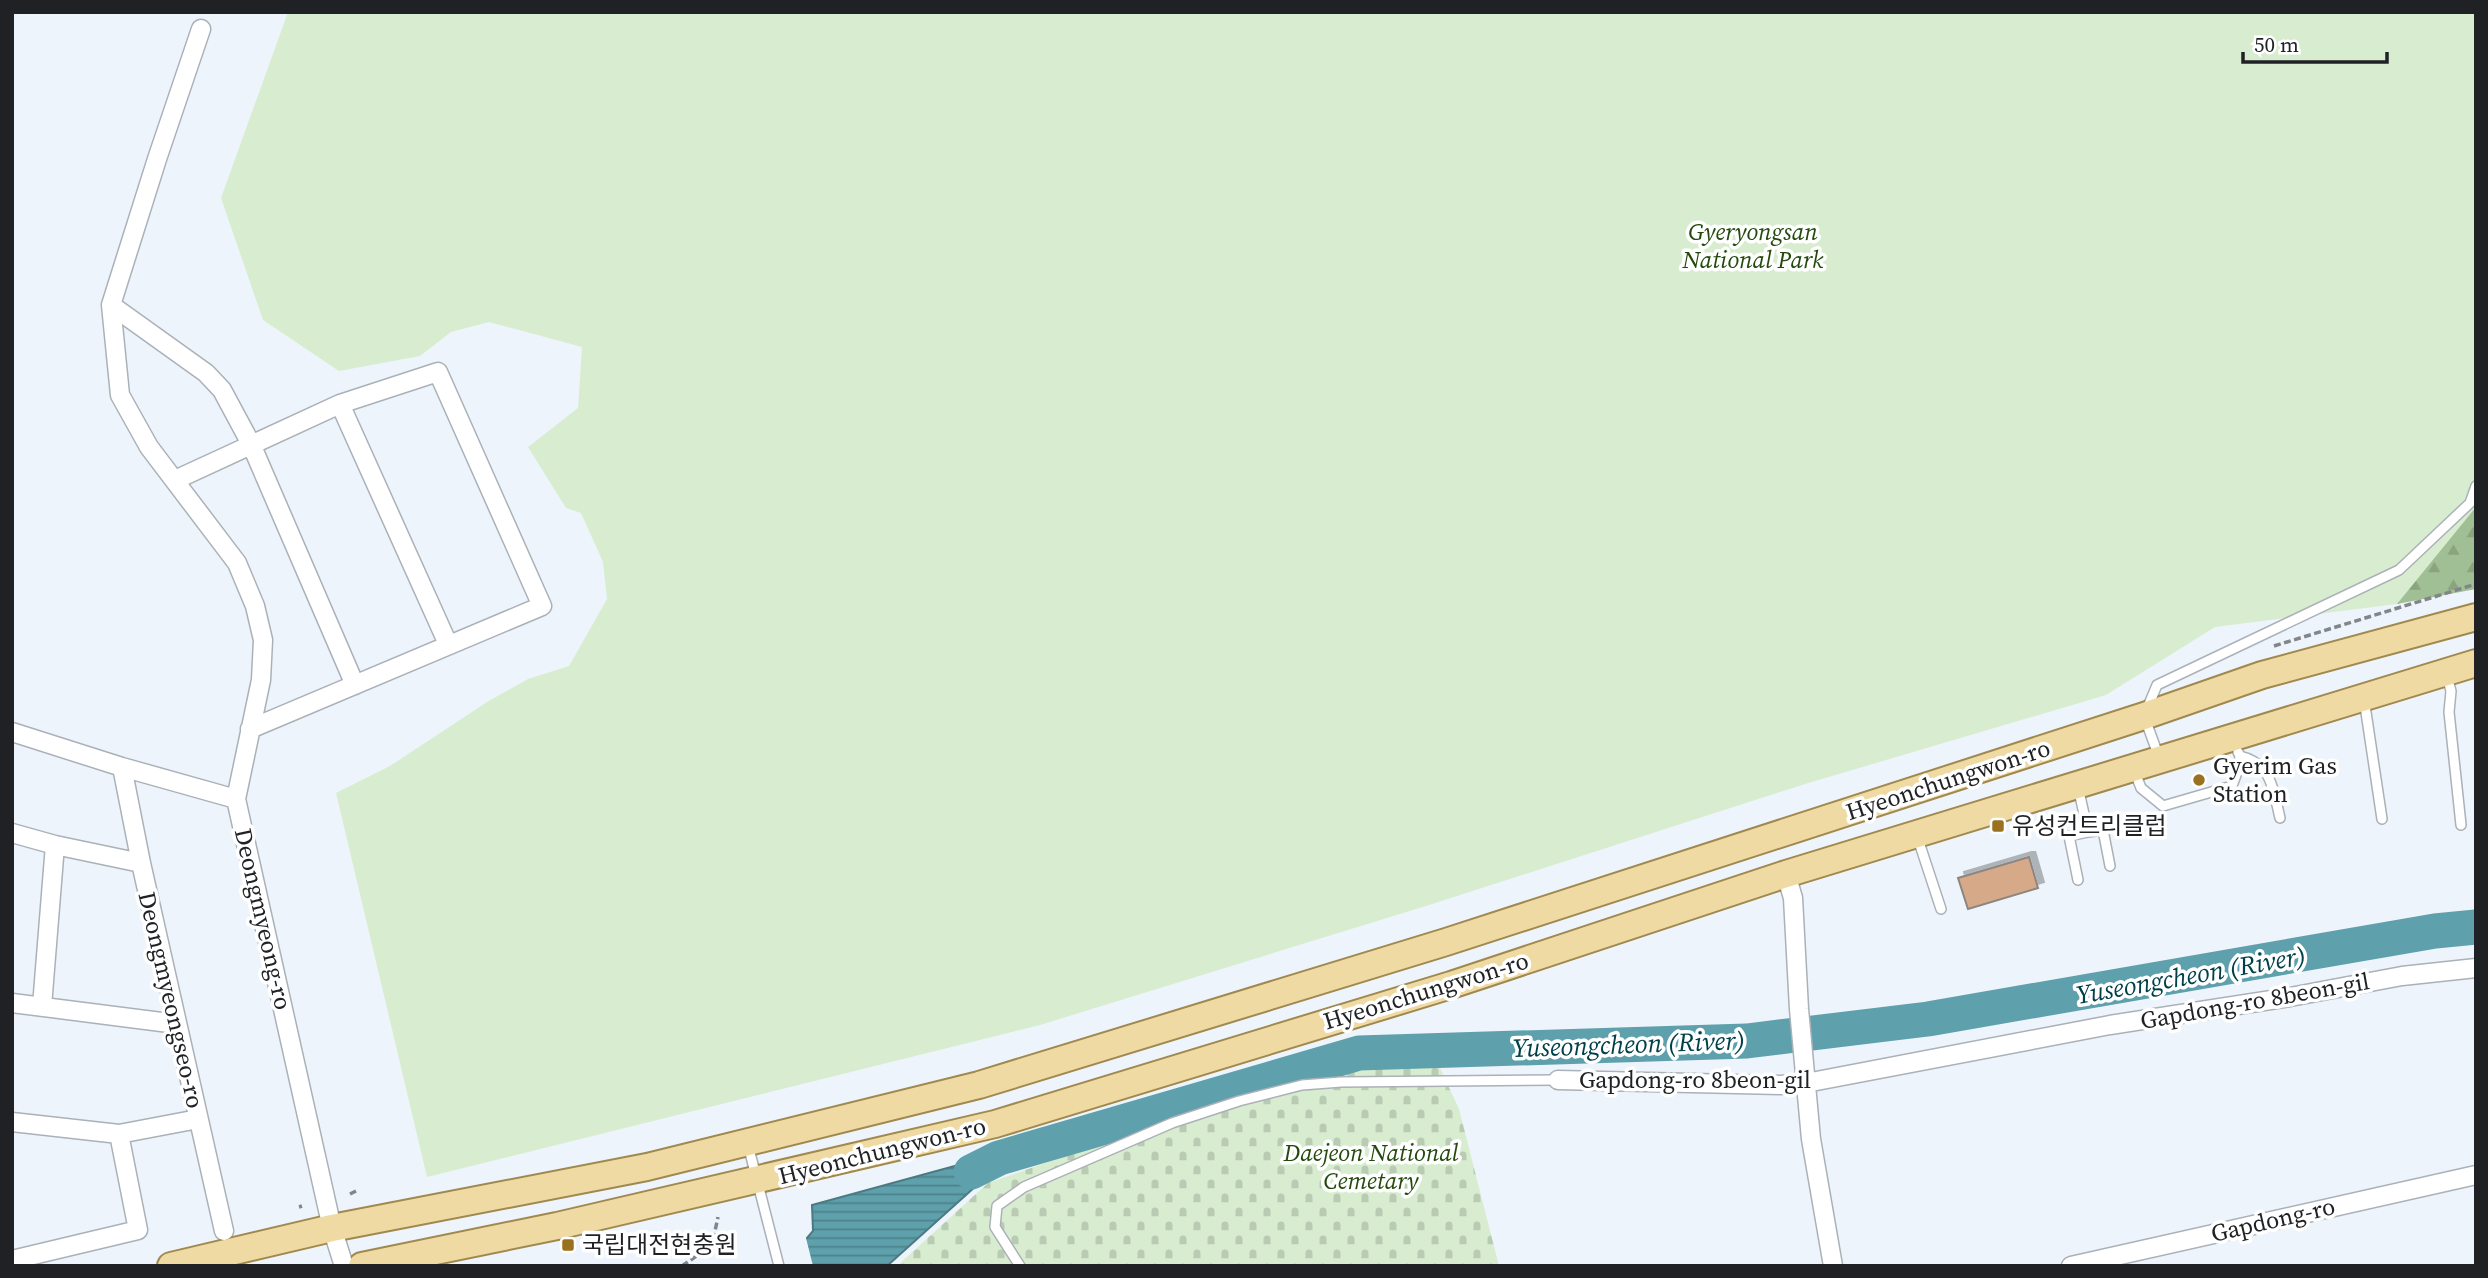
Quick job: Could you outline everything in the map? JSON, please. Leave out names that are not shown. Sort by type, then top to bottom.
[{"type":"main road","name":"Hyeonchungwon-ro","points":[[171,1266],[332,1228],[647,1167],[979,1086],[1446,942],[2144,716],[2262,675],[2476,617]]},
{"type":"main road","name":"Hyeonchungwon-ro","points":[[362,1266],[557,1226],[1009,1120],[1451,985],[1786,874],[2160,760],[2237,747],[2364,697],[2476,663]]},
{"type":"street","points":[[201,29],[111,305],[120,395],[149,447],[237,563],[255,606],[263,640],[261,680],[236,799]]},
{"type":"street","points":[[111,305],[206,373],[222,390],[251,444],[355,685]]},
{"type":"street","points":[[175,480],[340,404],[438,372],[542,606],[250,729]]},
{"type":"street","points":[[340,404],[447,644]]},
{"type":"street","name":"Deongmyeong-ro","points":[[12,732],[236,799],[332,1228],[344,1266]]},
{"type":"street","name":"Deongmyeongseo-ro","points":[[122,767],[224,1231]]},
{"type":"street","points":[[12,833],[141,863]]},
{"type":"street","points":[[43,1006],[55,845]]},
{"type":"street","points":[[1786,874],[1793,898],[1799,1009],[1811,1139],[1833,1266]]},
{"type":"street","name":"Gapdong-ro 8beon-gil","points":[[1558,1080],[1780,1085],[1805,1077],[2110,1025],[2290,997],[2402,976],[2476,968]]},
{"type":"street","points":[[12,1003],[177,1024]]},
{"type":"street","points":[[12,1122],[118,1134],[198,1119]]},
{"type":"street","points":[[12,1260],[138,1230],[118,1134]]},
{"type":"street","name":"Gapdong-ro","points":[[2071,1266],[2476,1175]]},
{"type":"lane","points":[[2160,760],[2144,716],[2157,685],[2399,570],[2470,503],[2476,486]]},
{"type":"lane","points":[[2446,672],[2451,691],[2449,712],[2461,825]]},
{"type":"lane","points":[[2364,697],[2382,819]]},
{"type":"lane","points":[[2134,768],[2141,788],[2163,806],[2232,786],[2239,767],[2237,747]]},
{"type":"lane","points":[[2237,747],[2269,775],[2280,818]]},
{"type":"lane","points":[[2078,785],[2088,832]]},
{"type":"lane","points":[[2078,880],[2069,836],[2103,830],[2110,866]]},
{"type":"lane","points":[[1917,834],[1941,909]]},
{"type":"lane","name":"Gapdong-ro 8beon-gil","points":[[1020,1266],[995,1227],[997,1206],[1024,1187],[1172,1123],[1239,1101],[1303,1086],[1341,1082],[1558,1080]]},
{"type":"lane","points":[[747,1142],[779,1266]]},
{"type":"path","points":[[2271,647],[2476,584]]},
{"type":"path","points":[[350,1194],[356,1191]]},
{"type":"path","points":[[682,1266],[712,1245],[718,1217]]},
{"type":"green space","name":"Gyeryongsan National Park","points":[[288,12],[2476,12],[2476,569],[2418,579],[2397,604],[2215,627],[2106,695],[1805,784],[1426,906],[1040,1025],[427,1177],[336,793],[390,766],[487,702],[528,679],[569,666],[607,599],[603,562],[581,513],[566,508],[528,447],[578,408],[582,347],[489,322],[451,332],[420,356],[339,371],[263,320],[221,198]]},
{"type":"green space","points":[[2476,507],[2476,589],[2397,604]]},
{"type":"green space","name":"Daejeon National Cemetary","points":[[1434,1055],[1459,1109],[1499,1266],[897,1266],[988,1183],[1273,1083]]},
{"type":"water","points":[[1013,1150],[1015,1165],[986,1177],[887,1266],[783,1266],[813,1231],[812,1205]]},
{"type":"pier","points":[[805,1234],[813,1266],[779,1266],[780,1263]]},
{"type":"building","points":[[2029,857],[2038,888],[1968,909],[1958,878]]},
{"type":"waterway","name":"Yuseongcheon (River)","points":[[971,1172],[999,1158],[1359,1053],[1747,1041],[1928,1019],[2435,931],[2476,927]]},
{"type":"place","name":"Gyerim Gas Station","points":[[2199,780]]},
{"type":"place","name":"유성컨트리클럽","points":[[1998,826]]},
{"type":"place","name":"국립대전현충원","points":[[568,1245]]}]
